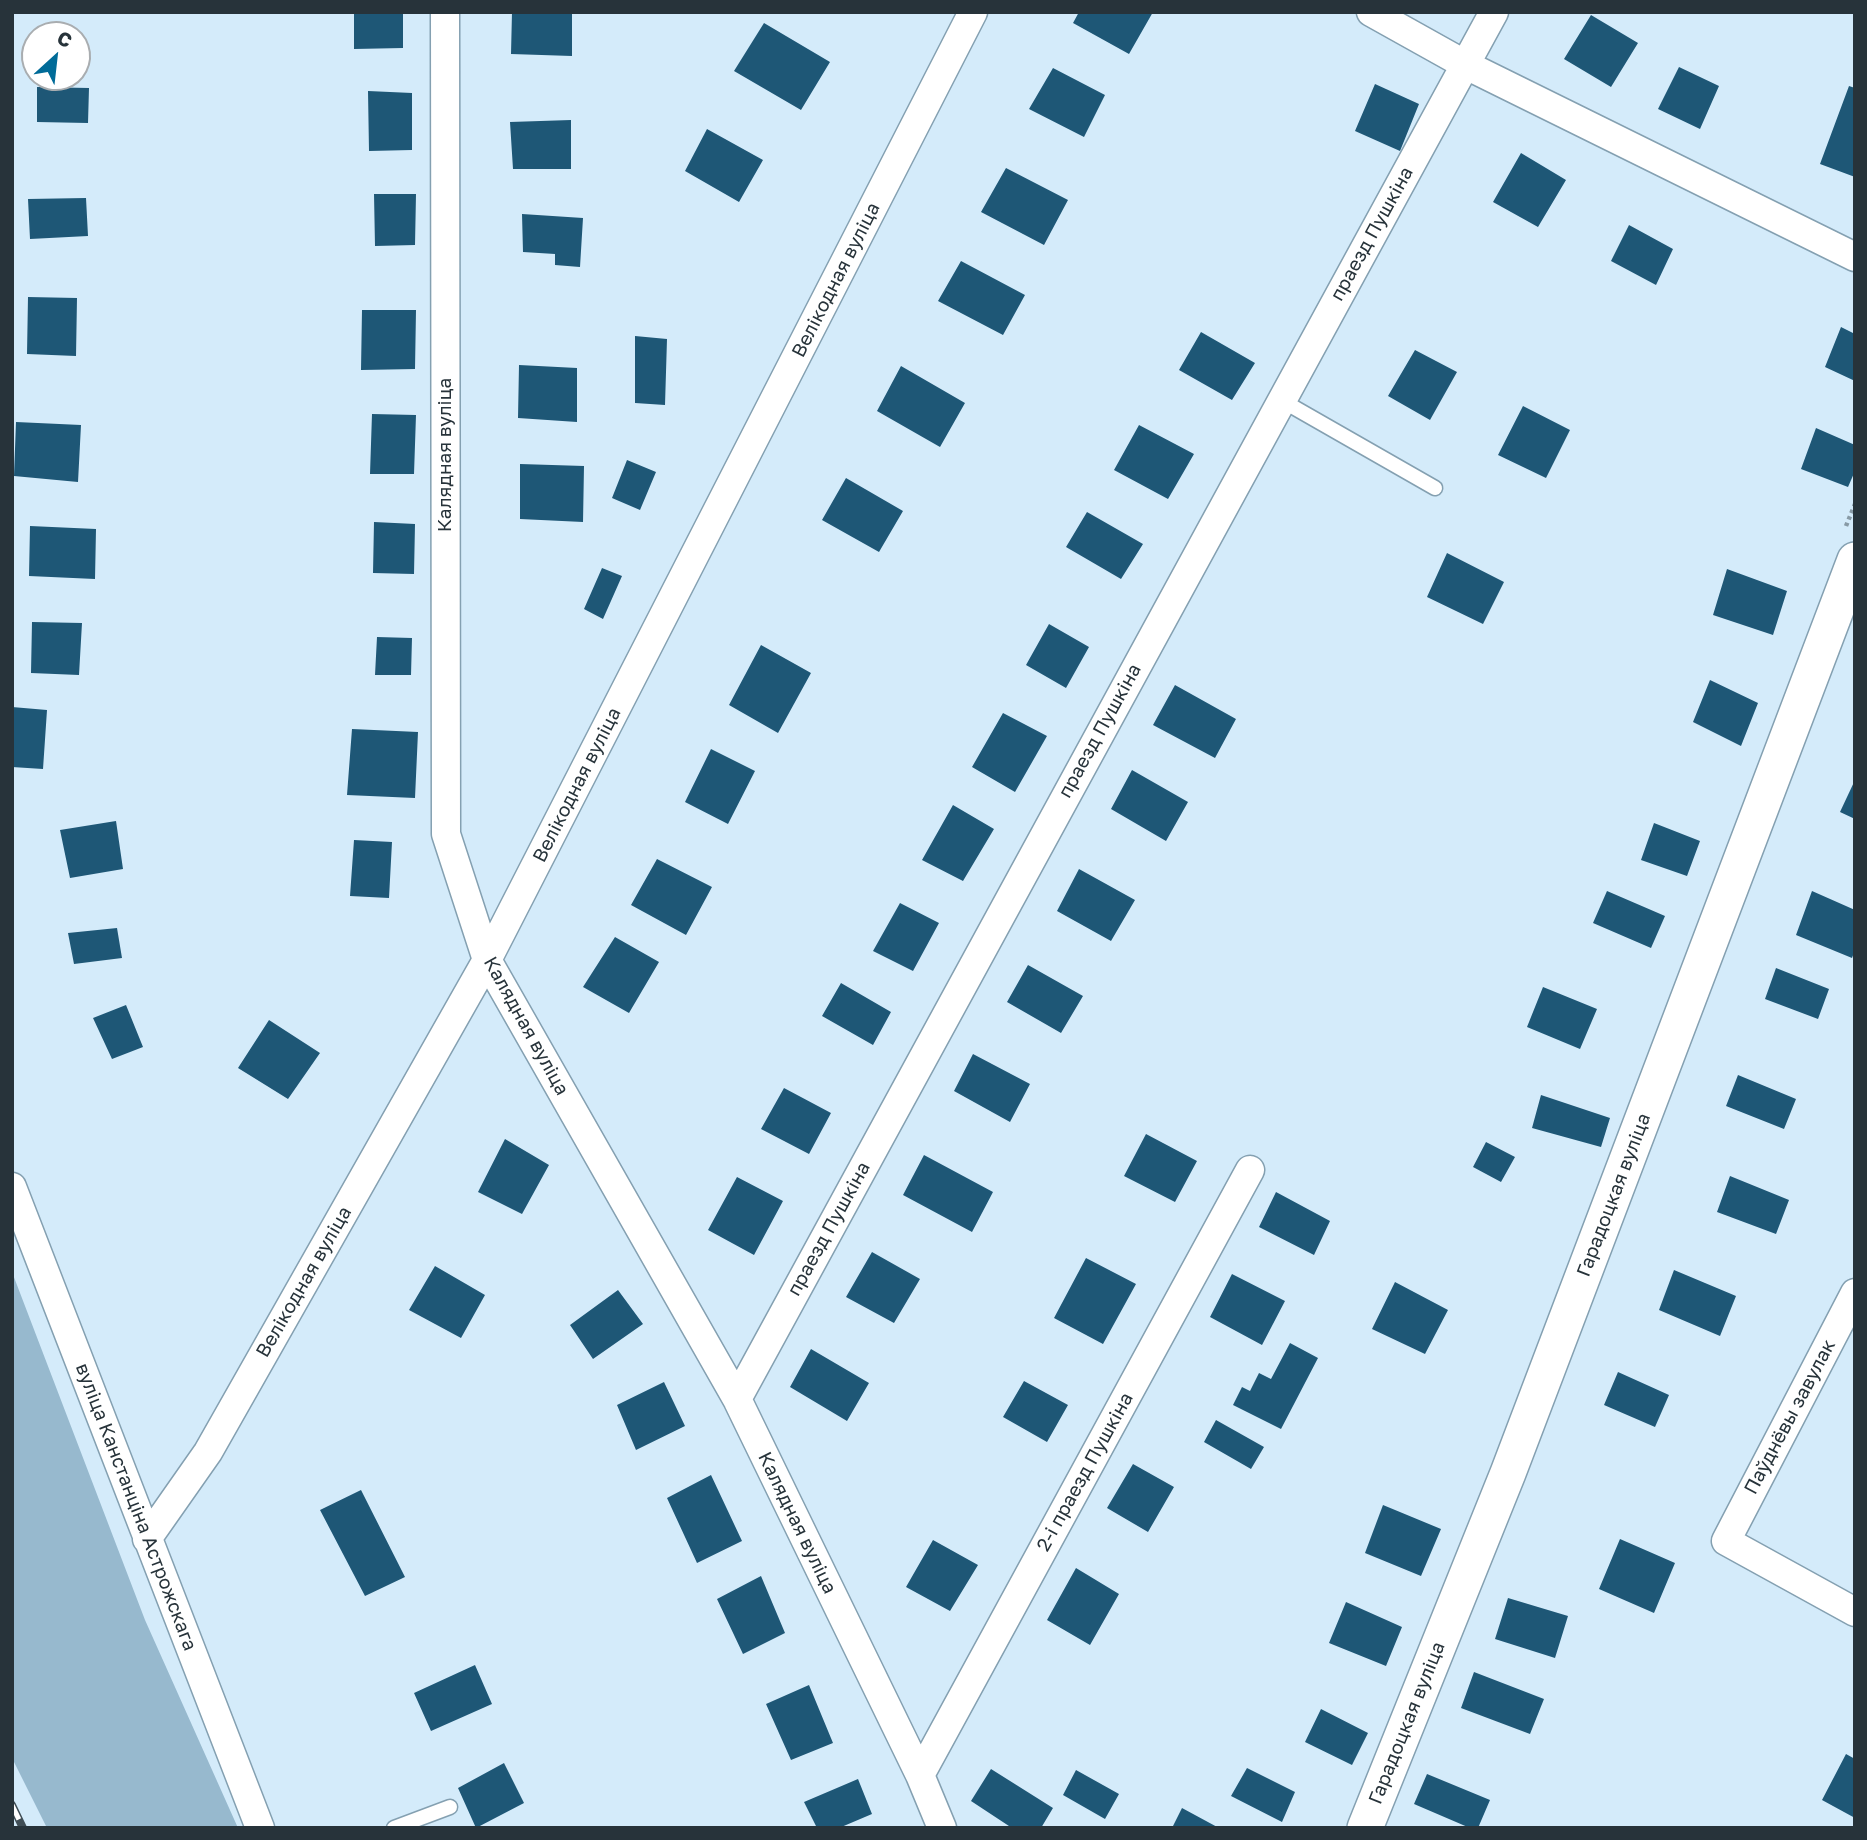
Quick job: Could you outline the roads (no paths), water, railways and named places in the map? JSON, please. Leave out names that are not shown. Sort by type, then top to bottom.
[{"type":"street","name":"Калядная вуліца","points":[[445,12],[446,834],[487,960],[737,1399],[920,1775],[942,1828]]},
{"type":"street","name":"Велікодная вуліца","points":[[147,1539],[208,1452],[487,960],[973,12]]},
{"type":"street","points":[[1371,12],[1466,65],[1855,257]]},
{"type":"street","name":"праезд Пушкіна","points":[[737,1399],[1494,12]]},
{"type":"street","name":"Гарадоцкая вуліца","points":[[1365,1828],[1571,1309],[1855,559]]},
{"type":"street","name":"2-і праезд Пушкіна","points":[[920,1775],[1250,1170]]},
{"type":"street","name":"вуліца Канстанціна Астрожскага","points":[[12,1187],[260,1828]]},
{"type":"street","name":"Паўднёвы завулак","points":[[1855,1293],[1726,1541],[1855,1612]]},
{"type":"lane","points":[[1281,400],[1435,488]]},
{"type":"lane","points":[[394,1828],[450,1807]]},
{"type":"railway","points":[[12,1805],[23,1828]]}]
